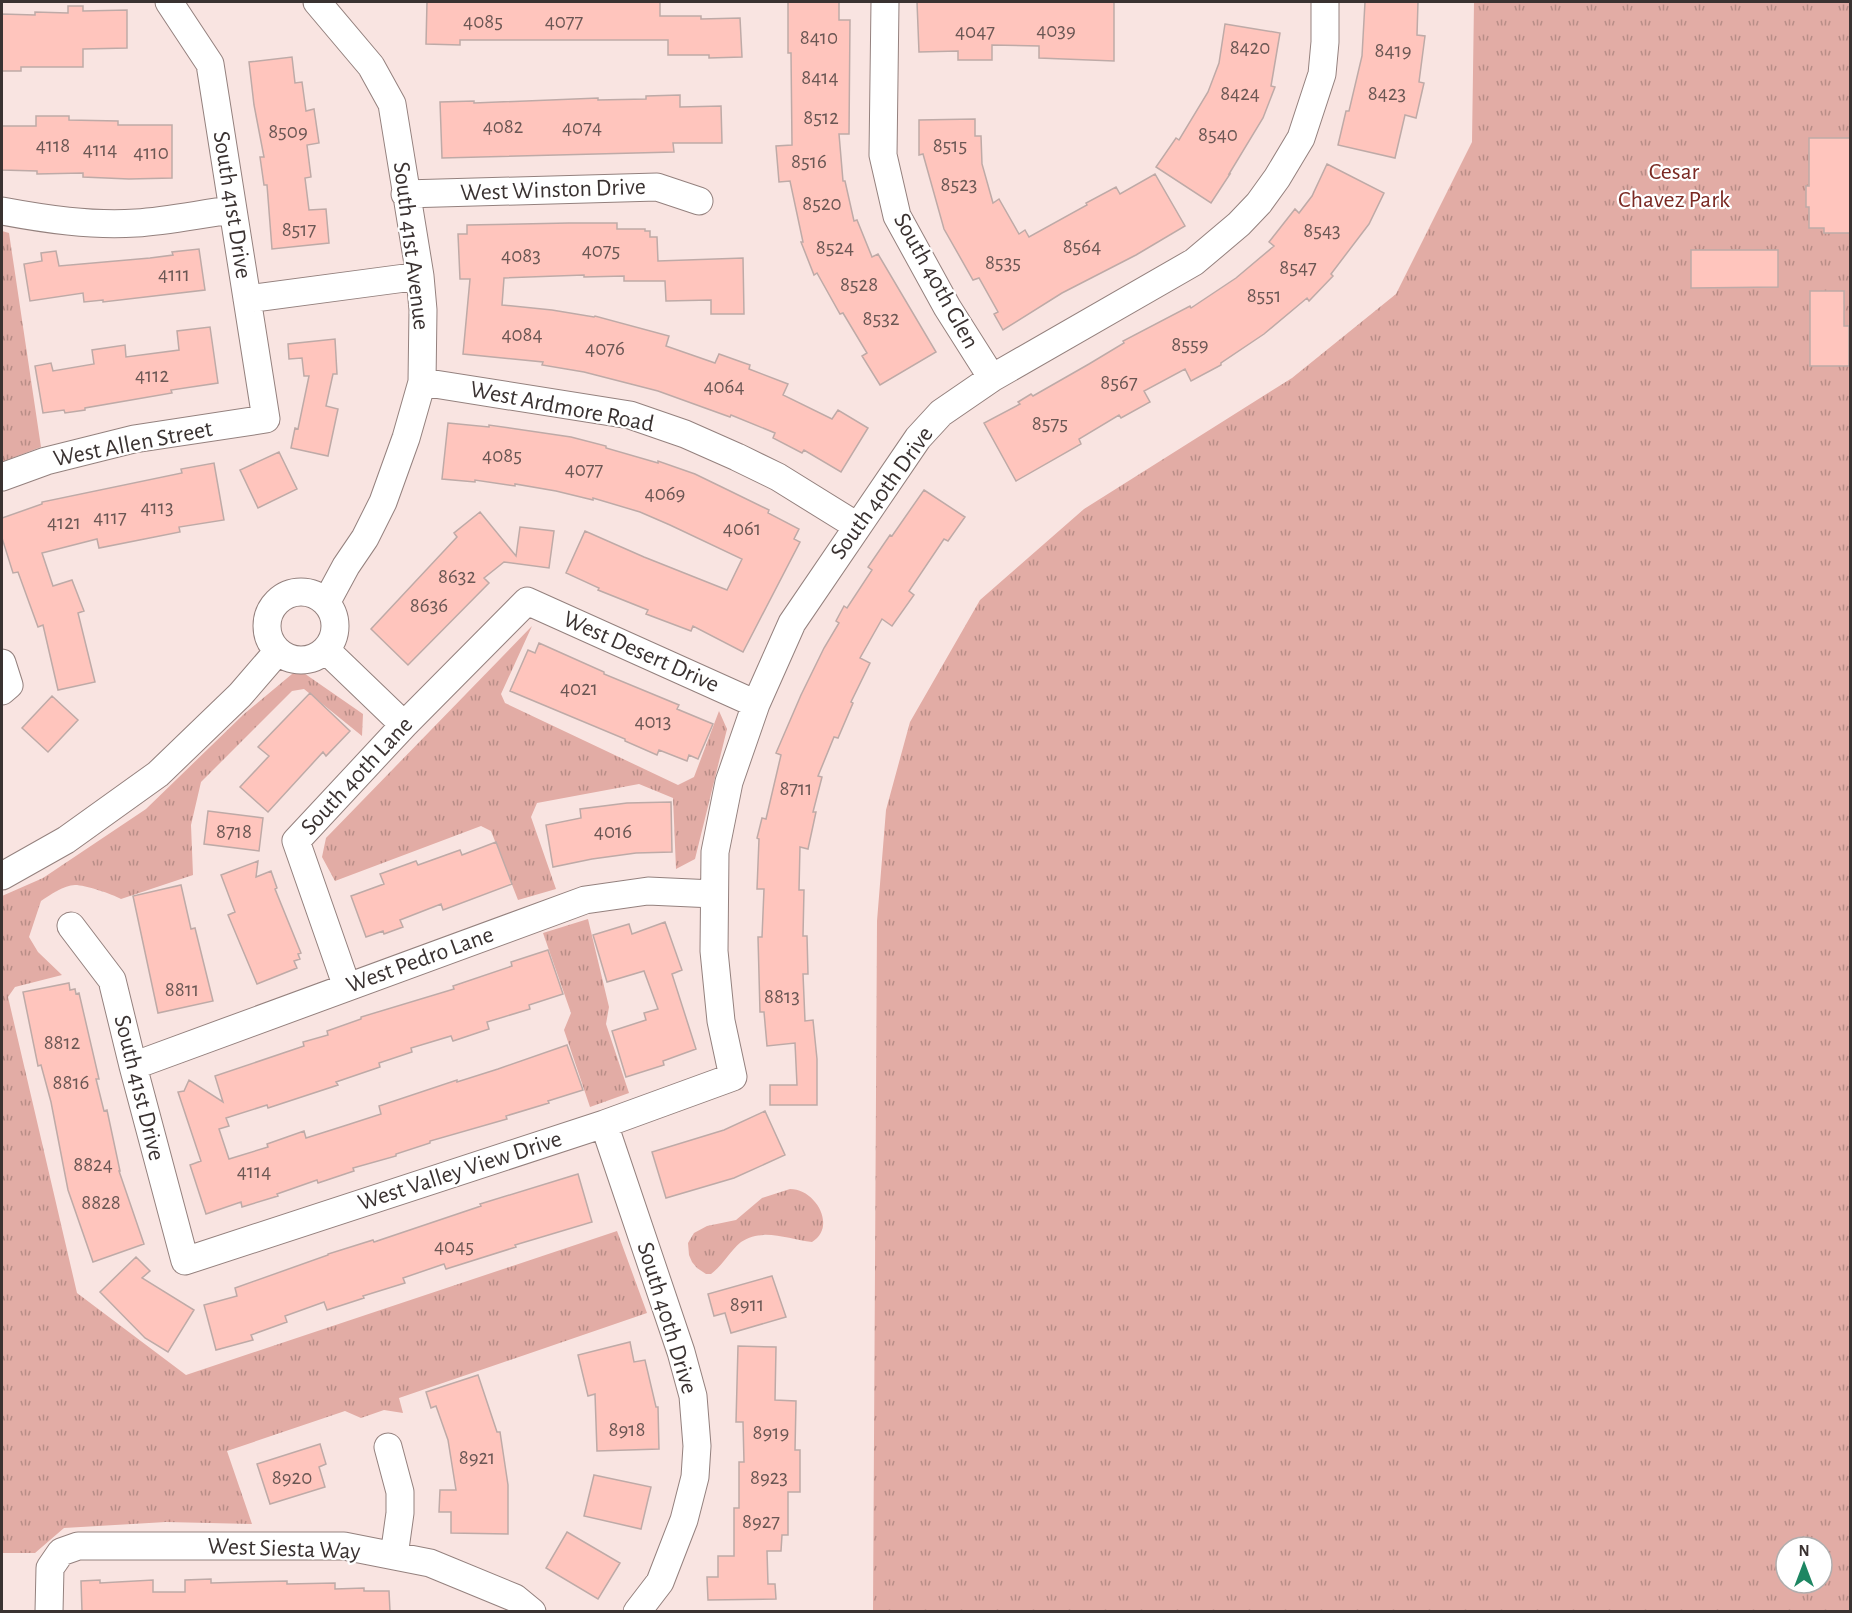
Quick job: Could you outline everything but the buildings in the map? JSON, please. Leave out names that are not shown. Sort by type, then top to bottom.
[{"type":"street","name":"South 41st Drive","points":[[169,2],[210,64],[266,419]]},
{"type":"street","name":"South 41st Avenue","points":[[316,2],[371,66],[392,104],[420,276],[423,310],[422,382],[406,438],[383,502],[365,538],[346,566],[326,603]]},
{"type":"street","name":"South 40th Glen","points":[[885,2],[883,155],[897,216],[947,306],[992,378]]},
{"type":"street","name":"South 40th Drive","points":[[733,1077],[721,1021],[715,963],[716,852],[729,782],[756,704],[792,623],[918,438],[941,413],[992,378],[1194,262],[1239,224],[1259,203],[1301,138],[1312,107],[1322,74],[1325,2]]},
{"type":"street","name":"West Winston Drive","points":[[405,194],[657,187],[699,201]]},
{"type":"street","points":[[2,211],[88,223],[135,223],[232,210]]},
{"type":"street","points":[[247,299],[420,276]]},
{"type":"street","name":"West Ardmore Road","points":[[422,382],[630,415],[685,434],[778,477],[857,526]]},
{"type":"street","name":"West Allen Street","points":[[2,477],[46,461],[134,439],[266,419]]},
{"type":"street","points":[[296,592],[317,596],[326,603],[332,611],[335,631],[326,650],[317,656],[297,660],[278,651],[268,632],[271,611],[277,602],[296,592]]},
{"type":"street","name":"West Desert Drive","points":[[526,601],[756,704]]},
{"type":"street","name":"South 40th Lane","points":[[347,987],[296,841],[526,601]]},
{"type":"street","points":[[326,650],[405,725]]},
{"type":"street","points":[[2,876],[66,840],[158,774],[240,695],[278,651]]},
{"type":"street","name":"West Pedro Lane","points":[[133,1066],[585,900],[648,891],[714,894]]},
{"type":"street","name":"South 41st Drive","points":[[71,926],[112,980],[185,1261]]},
{"type":"street","name":"West Valley View Drive","points":[[185,1261],[604,1124],[733,1077]]},
{"type":"street","name":"South 40th Drive","points":[[604,1124],[681,1352],[693,1396],[696,1436],[695,1477],[684,1520],[660,1582],[637,1611]]},
{"type":"street","points":[[388,1447],[400,1492],[400,1514],[394,1556]]},
{"type":"street","name":"West Siesta Way","points":[[49,1611],[50,1568],[61,1552],[78,1546],[344,1546],[430,1563],[514,1598],[532,1611]]},
{"type":"green space","name":"Cesar Chavez Park","points":[[1474,2],[1850,2],[1850,1611],[873,1612],[877,921],[886,810],[910,722],[980,600],[1084,509],[1292,378],[1396,294],[1472,142]]},
{"type":"green space","points":[[2,231],[9,233],[41,447],[2,462]]},
{"type":"green space","points":[[532,626],[501,694],[505,703],[678,785],[694,777],[719,711],[727,729],[695,859],[676,869],[673,798],[639,784],[537,803],[531,817],[556,889],[518,900],[491,831],[481,826],[335,881],[322,857],[326,838]]},
{"type":"green space","points":[[298,669],[363,714],[362,736],[304,689],[292,691],[201,782],[191,825],[193,875],[121,899],[85,886],[71,885],[41,901],[29,937],[38,952],[62,975],[15,987],[8,997],[77,1293],[186,1375],[617,1231],[647,1313],[399,1398],[403,1413],[384,1410],[361,1418],[345,1411],[227,1451],[252,1524],[166,1522],[64,1528],[35,1553],[2,1553],[2,896],[43,878],[146,809],[244,714]]},
{"type":"green space","points":[[588,919],[609,1007],[606,1024],[629,1093],[590,1107],[564,1030],[571,1013],[543,933]]},
{"type":"green space","points":[[790,1189],[808,1195],[820,1210],[823,1227],[812,1242],[758,1235],[741,1242],[711,1274],[706,1274],[692,1262],[688,1243],[694,1233],[707,1226],[736,1220],[762,1198]]}]
